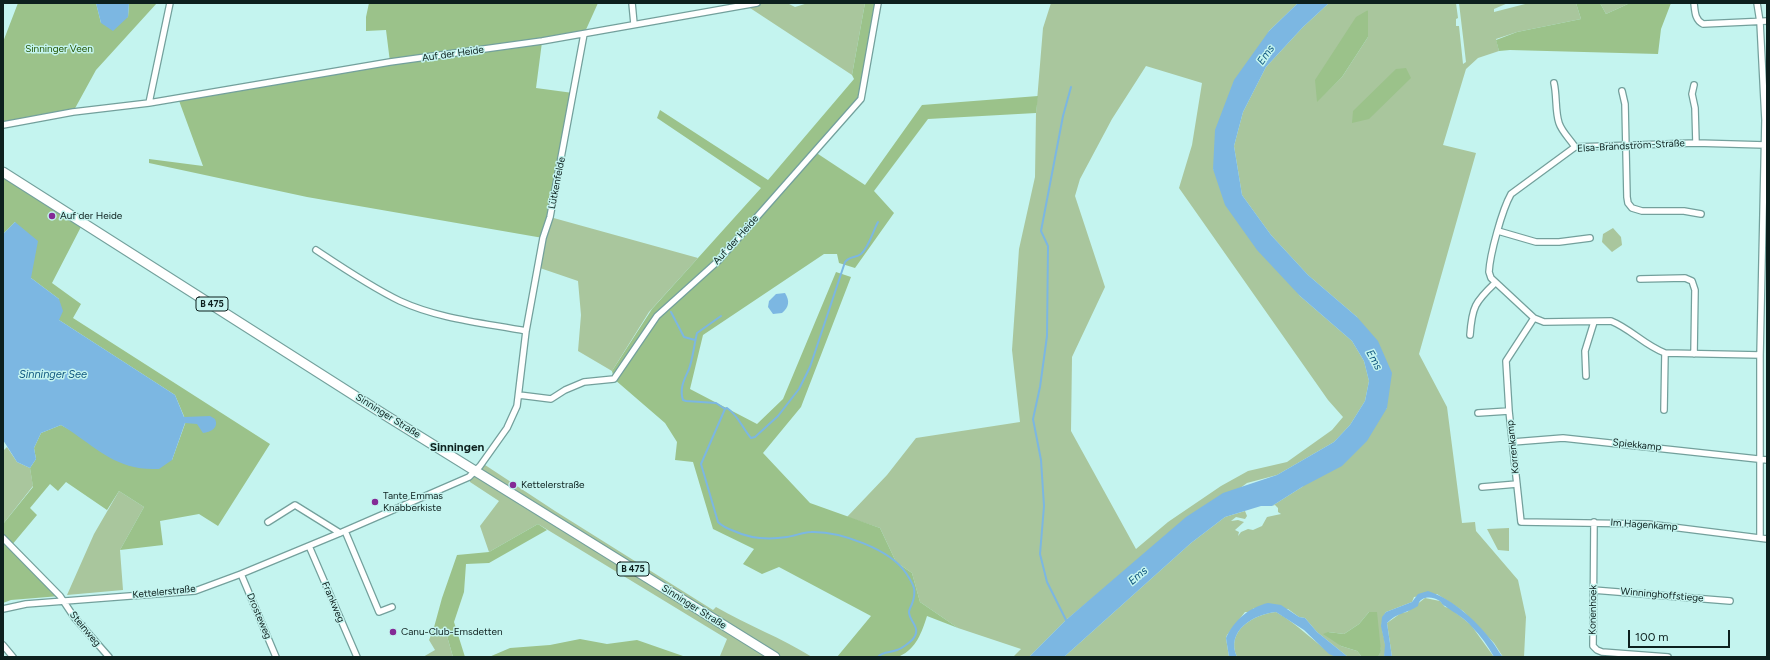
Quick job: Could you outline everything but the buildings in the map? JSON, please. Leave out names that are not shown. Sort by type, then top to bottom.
[{"type":"main road","name":"Sinninger Straße","points":[[3,172],[476,471],[776,657]]},
{"type":"street","points":[[149,103],[170,3]]},
{"type":"street","points":[[632,3],[634,24]]},
{"type":"street","name":"Auf der Heide","points":[[3,125],[73,112],[149,103],[390,62],[584,34],[757,3]]},
{"type":"street","name":"Auf der Heide","points":[[519,395],[551,399],[565,390],[584,382],[614,379],[657,316],[718,261],[861,99],[878,3]]},
{"type":"street","points":[[1694,3],[1695,14],[1698,21],[1703,24],[1767,21]]},
{"type":"street","points":[[1757,3],[1760,22],[1766,120],[1764,332],[1760,354],[1760,538]]},
{"type":"street","name":"Lütkenfelde","points":[[476,471],[507,428],[517,406],[526,331],[543,238],[550,217],[584,34]]},
{"type":"street","points":[[1554,83],[1557,94],[1557,116],[1560,125],[1575,147]]},
{"type":"street","points":[[1694,85],[1692,94],[1696,108],[1696,143]]},
{"type":"street","points":[[1622,91],[1625,104],[1628,203],[1632,208],[1642,211],[1684,211],[1701,214]]},
{"type":"street","name":"Elsa-Brändström-Straße","points":[[1495,283],[1491,278],[1489,267],[1498,231],[1511,194],[1575,147],[1696,143],[1765,145]]},
{"type":"street","points":[[1498,231],[1536,242],[1559,242],[1590,238]]},
{"type":"street","points":[[316,250],[346,270],[401,301],[448,317],[526,331]]},
{"type":"street","points":[[1640,279],[1685,278],[1692,281],[1695,290],[1694,354]]},
{"type":"street","points":[[1470,335],[1474,308],[1480,297],[1495,283],[1534,318],[1544,322],[1611,321],[1621,325],[1651,348],[1665,353],[1760,354]]},
{"type":"street","name":"Korrenkamp","points":[[1521,522],[1509,411],[1506,361],[1534,318]]},
{"type":"street","points":[[1586,376],[1585,350],[1594,322]]},
{"type":"street","points":[[1664,410],[1665,353]]},
{"type":"street","name":"Korrenkamp","points":[[1478,413],[1509,411]]},
{"type":"street","name":"Spiekkamp","points":[[1512,442],[1563,438],[1767,460]]},
{"type":"street","name":"Kettelerstraße","points":[[3,609],[26,604],[195,591],[241,574],[343,532],[469,477],[476,471]]},
{"type":"street","name":"Korrenkamp","points":[[1482,487],[1517,484]]},
{"type":"street","points":[[268,522],[295,505],[343,532],[379,612],[392,607]]},
{"type":"street","name":"Im Hagenkamp","points":[[1521,522],[1648,524],[1767,539]]},
{"type":"street","name":"Konenhoek","points":[[1594,522],[1593,646],[1597,650],[1668,657]]},
{"type":"street","name":"Steinweg","points":[[3,538],[60,596],[74,617],[109,657]]},
{"type":"street","name":"Frankweg","points":[[309,546],[356,657]]},
{"type":"street","name":"Drosteweg","points":[[241,574],[276,657]]},
{"type":"street","name":"Winninghoffstiege","points":[[1593,590],[1730,601]]},
{"type":"street","points":[[3,645],[13,657]]},
{"type":"green space","name":"Sinninger Veen","points":[[18,3],[96,3],[101,23],[128,17],[129,3],[157,3],[96,70],[73,112],[3,125],[3,42]]},
{"type":"green space","points":[[369,3],[598,3],[584,34],[542,42],[536,88],[573,93],[543,238],[307,197],[149,163],[149,159],[203,166],[178,98],[390,62],[386,30],[366,31],[366,17]]},
{"type":"green space","points":[[757,3],[787,3],[795,7],[808,3],[865,3],[852,75],[747,6]]},
{"type":"green space","points":[[865,3],[878,3],[861,99],[815,152],[865,185],[922,105],[1038,96],[1036,113],[928,119],[874,191],[894,213],[855,268],[839,263],[837,254],[824,254],[703,335],[690,389],[757,424],[783,399],[836,272],[851,277],[801,407],[763,453],[810,503],[880,528],[896,562],[912,573],[920,602],[958,628],[927,616],[918,639],[906,653],[896,657],[870,658],[837,657],[871,616],[779,567],[762,574],[743,564],[754,549],[713,529],[693,462],[675,460],[677,442],[665,423],[614,379],[612,371],[652,309],[761,188],[657,118],[660,110],[768,180],[854,79],[852,75]]},
{"type":"green space","points":[[1051,3],[1298,3],[1269,31],[1213,169],[1300,296],[1352,341],[1364,361],[1369,381],[1365,401],[1350,425],[1334,442],[1277,475],[1247,483],[1113,581],[1066,620],[1029,657],[1013,657],[1021,649],[958,628],[920,602],[912,573],[896,562],[880,528],[847,517],[887,475],[916,438],[1020,422],[1012,350],[1019,249],[1035,177],[1036,113],[1043,28]],"holes":[[[1146,66],[1202,83],[1192,145],[1179,188],[1328,400],[1343,417],[1332,430],[1287,462],[1248,471],[1221,486],[1168,522],[1136,549],[1071,431],[1072,357],[1105,287],[1075,196],[1080,179],[1112,119]]]},
{"type":"green space","points":[[1329,3],[1456,3],[1458,18],[1456,19],[1456,26],[1459,26],[1463,64],[1466,62],[1459,3],[1508,3],[1494,9],[1494,12],[1529,3],[1576,3],[1581,19],[1517,32],[1496,39],[1499,51],[1478,58],[1466,69],[1443,145],[1476,153],[1419,354],[1447,407],[1462,523],[1475,522],[1476,531],[1518,580],[1526,617],[1524,657],[1503,657],[1494,643],[1463,611],[1437,594],[1414,597],[1412,602],[1386,612],[1382,623],[1385,645],[1384,657],[1378,657],[1381,650],[1369,612],[1359,624],[1344,634],[1328,632],[1341,646],[1357,651],[1362,657],[1348,657],[1317,632],[1305,618],[1299,617],[1288,609],[1254,608],[1250,612],[1245,612],[1227,635],[1226,638],[1229,657],[1064,657],[1191,543],[1225,517],[1245,511],[1247,516],[1245,519],[1236,517],[1231,521],[1238,520],[1244,522],[1235,530],[1239,532],[1238,536],[1241,532],[1248,529],[1253,530],[1262,526],[1267,517],[1281,514],[1278,512],[1278,508],[1275,505],[1272,506],[1302,487],[1387,408],[1357,317],[1308,275],[1271,235],[1242,195],[1234,146],[1243,112],[1266,67],[1303,27]],"holes":[[[1368,10],[1368,37],[1342,77],[1317,101]]]},
{"type":"green space","points":[[1576,3],[1600,3],[1606,14],[1630,3],[1671,3],[1661,29],[1658,54],[1510,50],[1499,51],[1496,40],[1517,32],[1581,19]]},
{"type":"green space","points":[[1600,3],[1630,3],[1606,14]]},
{"type":"green space","points":[[1368,10],[1368,37],[1342,77],[1317,102],[1315,80],[1356,17]]},
{"type":"green space","points":[[1406,68],[1411,78],[1369,119],[1352,123],[1353,111],[1396,69]]},
{"type":"green space","points":[[3,172],[83,223],[52,283],[81,304],[73,318],[270,444],[218,526],[199,514],[160,521],[163,545],[120,550],[144,507],[119,491],[107,510],[66,482],[58,491],[50,484],[30,508],[37,515],[11,546],[60,596],[11,600],[3,603],[3,524],[33,487],[30,468],[36,459],[34,448],[41,433],[61,425],[81,436],[172,460],[186,421],[175,395],[59,320],[59,299],[31,278],[15,222],[3,234]]},
{"type":"green space","points":[[550,217],[698,258],[649,312],[612,371],[578,351],[581,315],[578,281],[537,267]]},
{"type":"green space","points":[[1613,228],[1621,237],[1622,245],[1612,252],[1602,242],[1603,234]]},
{"type":"green space","points":[[7,447],[17,462],[30,468],[33,486],[3,524],[3,451]]},
{"type":"green space","points":[[482,463],[555,511],[713,610],[716,607],[812,657],[720,656],[727,639],[538,524],[489,552],[480,526],[499,501],[470,482],[469,477]]},
{"type":"green space","points":[[119,491],[144,507],[120,550],[123,590],[67,595],[94,534]]},
{"type":"green space","points":[[538,524],[547,530],[489,563],[466,564],[464,592],[454,622],[465,657],[453,657],[447,636],[433,631],[442,598],[457,555],[489,552]]},
{"type":"green space","points":[[1509,528],[1509,551],[1498,550],[1487,529]]},
{"type":"green space","points":[[1425,598],[1440,601],[1445,607],[1450,608],[1471,625],[1494,657],[1392,657],[1387,623],[1401,613],[1407,612]]},
{"type":"green space","points":[[1276,612],[1336,657],[1237,657],[1234,648],[1235,639],[1238,632],[1251,620],[1268,613]]},
{"type":"green space","points":[[1369,612],[1377,612],[1381,651],[1378,657],[1362,657],[1357,651],[1341,646],[1323,634],[1328,632],[1344,634],[1359,624]]},
{"type":"green space","points":[[433,631],[447,636],[453,657],[423,657],[435,650],[429,640]]},
{"type":"green space","points":[[580,639],[607,644],[637,640],[683,656],[723,657],[489,657],[510,648],[550,645]]},
{"type":"water","points":[[96,3],[129,3],[128,17],[113,31],[101,23]]},
{"type":"water","name":"Ems","points":[[1298,3],[1329,3],[1303,27],[1266,67],[1243,112],[1234,146],[1242,195],[1271,235],[1308,275],[1357,317],[1378,341],[1392,373],[1387,408],[1367,441],[1342,466],[1302,487],[1272,506],[1261,506],[1225,517],[1191,543],[1064,657],[1029,657],[1066,620],[1186,517],[1223,493],[1277,475],[1334,442],[1350,425],[1365,401],[1369,381],[1364,361],[1352,341],[1300,296],[1257,250],[1225,205],[1213,169],[1215,130],[1234,80],[1269,31]]},
{"type":"water","name":"Sinninger See","points":[[15,222],[38,241],[31,278],[59,299],[63,311],[59,320],[175,395],[184,417],[210,416],[215,419],[216,425],[214,429],[203,433],[197,424],[185,423],[172,460],[159,469],[137,468],[114,460],[61,425],[41,433],[34,448],[36,459],[30,468],[17,462],[3,440],[3,234]]},
{"type":"water","points":[[785,293],[788,299],[786,308],[782,313],[773,314],[768,307],[769,301],[776,294]]},
{"type":"water","points":[[1428,591],[1447,600],[1473,620],[1488,636],[1503,657],[1494,657],[1487,645],[1466,621],[1439,601],[1426,598],[1421,600],[1418,606],[1394,617],[1387,623],[1392,657],[1384,657],[1385,645],[1381,626],[1382,617],[1386,612],[1412,602],[1418,594]]},
{"type":"water","points":[[1268,603],[1281,605],[1299,617],[1305,618],[1317,632],[1348,657],[1336,657],[1329,654],[1304,630],[1276,612],[1259,616],[1244,626],[1238,632],[1235,639],[1234,648],[1237,657],[1229,657],[1226,638],[1229,631],[1243,615],[1261,605]]},
{"type":"waterway","points":[[1066,620],[1047,582],[1040,554],[1044,506],[1041,460],[1033,419],[1040,387],[1047,336],[1048,246],[1041,231],[1063,116],[1071,87]]},
{"type":"waterway","points":[[878,222],[864,251],[845,262],[810,367],[799,389],[778,416],[755,437],[751,438],[735,415],[727,408],[725,409],[701,464],[718,522],[726,528],[747,536],[766,539],[811,532],[822,532],[849,538],[863,543],[888,556],[898,564],[906,573],[914,588],[914,599],[909,612],[916,632],[912,640],[903,647],[882,654],[878,657]]},
{"type":"waterway","points":[[671,312],[684,337],[695,340]]},
{"type":"waterway","points":[[721,316],[697,333],[692,360],[683,383],[682,396],[683,400],[686,401],[716,403],[725,409]]},
{"type":"place","name":"Auf der Heide","points":[[52,216]]},
{"type":"place","name":"Kettelerstraße","points":[[513,485]]},
{"type":"place","name":"Tante Emmas Knabberkiste","points":[[375,502]]},
{"type":"place","name":"Canu-Club-Emsdetten","points":[[393,632]]},
{"type":"district","name":"Sinningen","points":[[457,447]]}]
